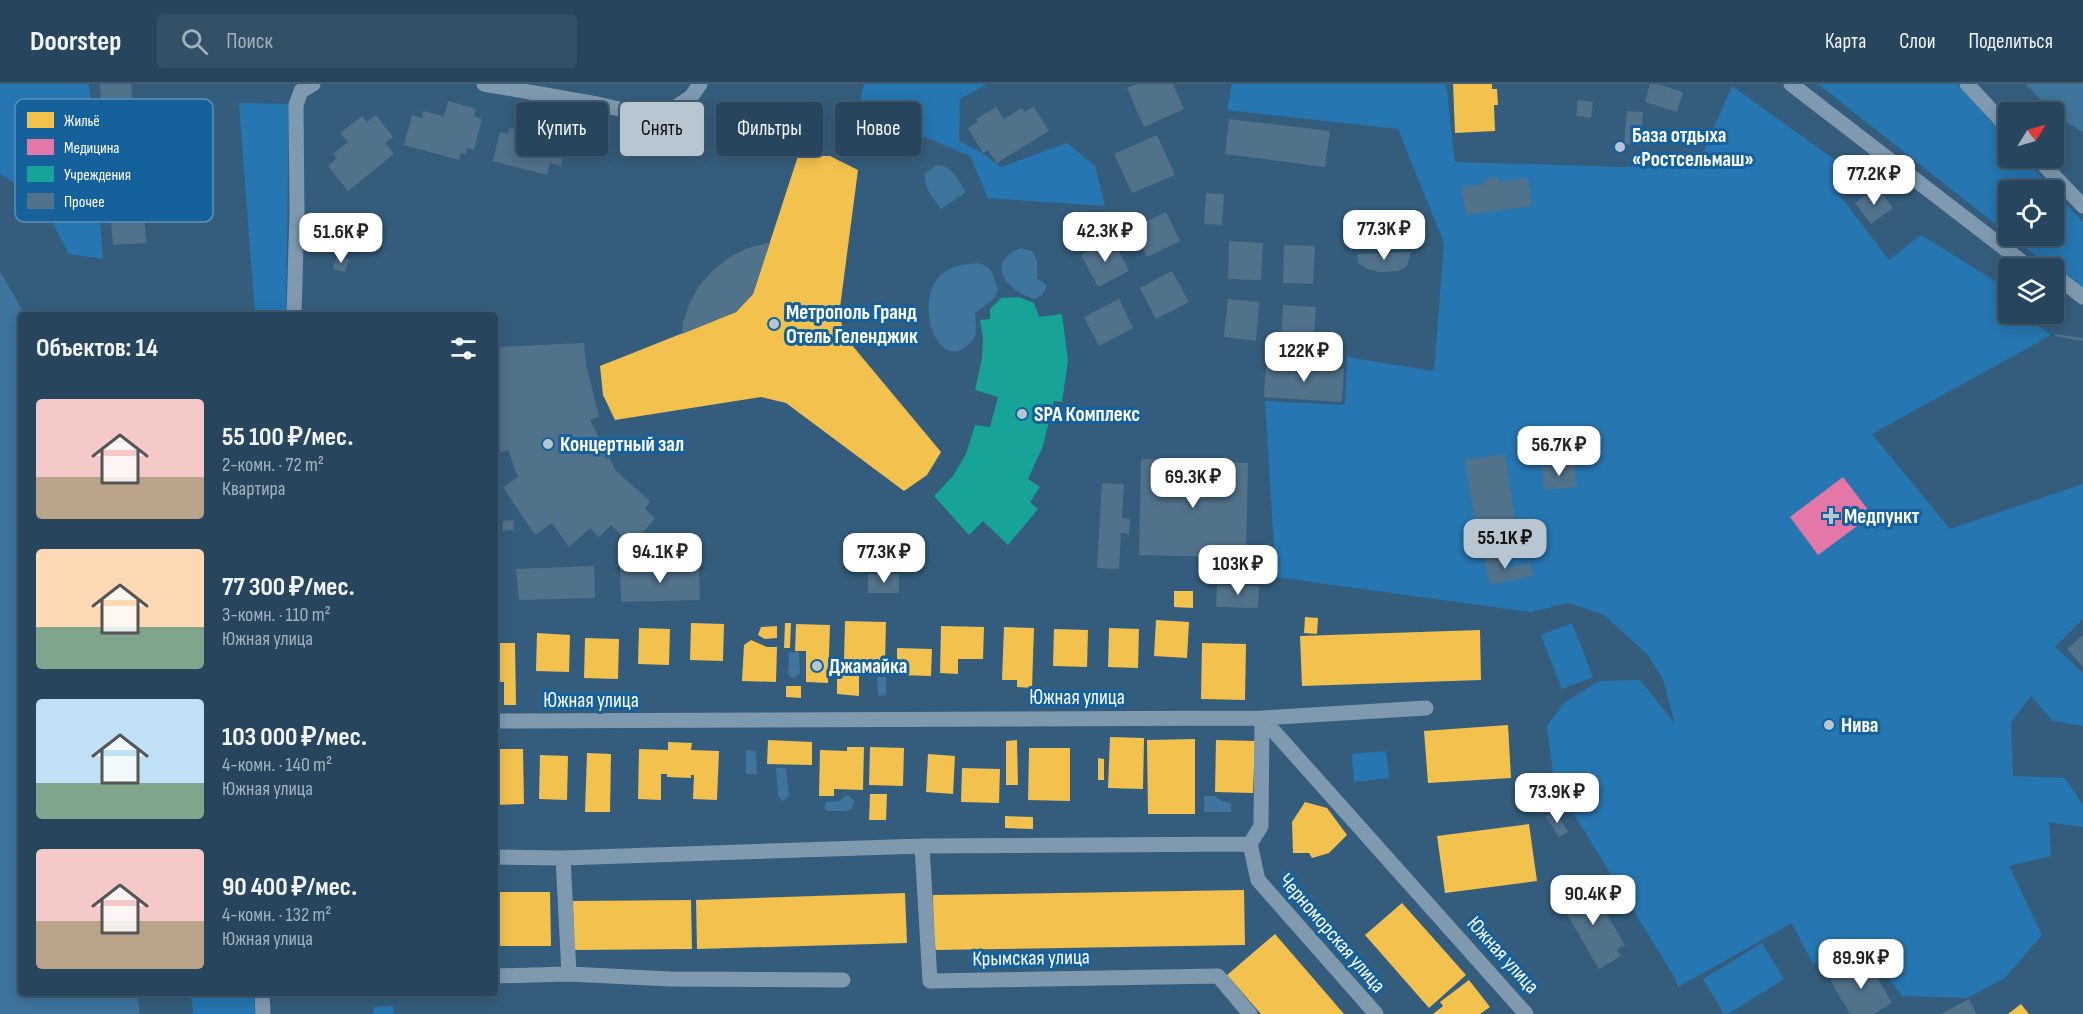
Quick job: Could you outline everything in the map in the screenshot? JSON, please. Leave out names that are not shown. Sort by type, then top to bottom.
[{"type":"street","points":[[294,312],[297,212],[296,105],[301,91],[313,84]]},
{"type":"street","points":[[484,84],[597,104],[659,118],[691,97],[700,84]]},
{"type":"street","points":[[1791,84],[2017,258]]},
{"type":"street","points":[[1807,84],[2032,258]]},
{"type":"street","points":[[1967,84],[1998,117]]},
{"type":"street","points":[[2047,168],[2083,206]]},
{"type":"street","points":[[2064,283],[2083,297]]},
{"type":"street","points":[[2064,294],[2083,308]]},
{"type":"street","points":[[498,857],[563,858],[922,846],[1250,844],[1261,826],[1262,718],[1426,708]]},
{"type":"street","name":"Южная улица","points":[[498,721],[1262,718],[1526,1014]]},
{"type":"street","name":"Черноморская улица","points":[[1250,844],[1258,880],[1376,1014]]},
{"type":"street","name":"Крымская улица","points":[[922,846],[930,981],[1218,976],[1250,1014]]},
{"type":"street","points":[[563,858],[569,974]]},
{"type":"street","points":[[498,976],[569,974],[670,979],[843,980]]},
{"type":"street","points":[[262,996],[263,1014]]},
{"type":"shaded area","points":[[0,84],[89,84],[90,99],[15,99],[15,183],[0,174]]},
{"type":"shaded area","points":[[864,84],[987,84],[960,99],[959,141],[982,153],[1001,167],[1067,143],[1095,166],[1105,206],[988,198],[970,156],[925,137],[921,139],[921,102],[860,102]]},
{"type":"shaded area","points":[[1232,84],[1446,84],[1455,162],[1696,169],[1732,86],[1856,175],[1839,194],[1889,260],[1921,235],[1998,283],[1998,324],[2035,324],[2051,335],[1872,434],[1950,529],[2083,484],[2083,619],[2055,647],[2083,673],[2083,726],[2053,721],[2031,696],[2011,722],[2013,776],[2065,778],[2083,805],[2083,827],[2049,822],[2051,856],[2009,866],[2042,935],[2005,978],[1967,998],[1902,996],[1871,955],[1812,963],[1792,923],[1678,987],[1675,978],[1554,782],[1547,726],[1564,703],[1599,681],[1640,680],[1675,724],[1663,679],[1647,654],[1604,615],[1569,603],[1530,612],[1276,577],[1265,401],[1345,405],[1347,357],[1434,371],[1444,243],[1398,129],[1227,110]]},
{"type":"shaded area","points":[[1818,84],[1957,84],[1998,129],[1998,168],[2033,168],[2045,180],[1998,180],[1998,226]]},
{"type":"shaded area","points":[[2025,84],[2083,84],[2083,132],[2064,121],[2064,102],[2043,102]]},
{"type":"shaded area","points":[[239,103],[289,104],[286,312],[255,312]]},
{"type":"shaded area","points":[[937,165],[951,170],[966,192],[941,209],[929,192],[925,178],[925,173]]},
{"type":"shaded area","points":[[2064,202],[2083,222],[2083,292],[2064,277],[2064,258],[2039,258],[2024,246],[2064,246]]},
{"type":"shaded area","points":[[52,222],[100,222],[103,259],[69,254]]},
{"type":"shaded area","points":[[1021,248],[1032,251],[1037,260],[1037,278],[1047,286],[1042,295],[1035,299],[1015,290],[1003,276],[1004,261],[1010,254]]},
{"type":"shaded area","points":[[978,263],[990,269],[998,289],[994,299],[975,313],[976,333],[972,341],[956,352],[949,350],[937,340],[930,321],[929,300],[932,290],[936,281],[946,271]]},
{"type":"shaded area","points":[[0,271],[23,312],[18,312],[18,996],[137,996],[140,1014],[0,1014]]},
{"type":"shaded area","points":[[1572,623],[1593,677],[1562,689],[1541,635]]},
{"type":"shaded area","points":[[799,652],[800,674],[794,678],[790,677],[788,673],[789,653]]},
{"type":"shaded area","points":[[877,677],[886,677],[886,695],[878,696]]},
{"type":"shaded area","points":[[746,750],[756,751],[757,774],[746,774]]},
{"type":"shaded area","points":[[1386,751],[1389,778],[1354,782],[1352,754]]},
{"type":"shaded area","points":[[776,768],[786,768],[789,796],[783,801],[778,796]]},
{"type":"shaded area","points":[[847,795],[854,800],[852,809],[827,811],[824,808],[827,802],[839,801]]},
{"type":"shaded area","points":[[1204,796],[1215,796],[1221,801],[1231,803],[1231,812],[1204,812]]},
{"type":"shaded area","points":[[1762,943],[1784,979],[1728,1014],[1724,1014],[1703,979]]},
{"type":"shaded area","points":[[191,996],[253,996],[256,1014],[193,1014]]},
{"type":"shaded area","points":[[393,1006],[394,1014],[374,1014],[373,1007]]},
{"type":"building: Жильё","points":[[1453,84],[1492,84],[1492,89],[1497,89],[1498,105],[1494,105],[1495,131],[1455,133]]},
{"type":"building: Жильё","name":"Метрополь Гранд Отель Геленджик","points":[[798,156],[830,156],[858,170],[839,315],[846,338],[941,452],[927,475],[904,491],[786,403],[761,397],[615,420],[603,395],[600,366],[736,312],[753,294]]},
{"type":"building: Жильё","points":[[1174,591],[1193,591],[1193,608],[1174,607]]},
{"type":"building: Жильё","points":[[1305,617],[1318,618],[1317,634],[1304,633]]},
{"type":"building: Жильё","points":[[1156,620],[1189,622],[1187,658],[1154,656]]},
{"type":"building: Жильё","points":[[845,621],[886,622],[885,660],[878,661],[872,667],[865,669],[856,660],[844,659]]},
{"type":"building: Жильё","points":[[691,623],[724,624],[723,661],[690,660]]},
{"type":"building: Жильё","points":[[785,623],[791,623],[790,648],[784,648]]},
{"type":"building: Жильё","name":"Джамайка","points":[[796,624],[830,625],[828,683],[806,682],[806,651],[795,651]]},
{"type":"building: Жильё","points":[[777,626],[777,638],[765,639],[758,635],[761,627]]},
{"type":"building: Жильё","points":[[941,626],[984,627],[983,659],[958,659],[958,674],[940,673]]},
{"type":"building: Жильё","points":[[1004,627],[1034,628],[1032,688],[1017,687],[1017,680],[1002,680]]},
{"type":"building: Жильё","points":[[639,628],[670,629],[669,665],[638,664]]},
{"type":"building: Жильё","points":[[1109,628],[1139,629],[1138,668],[1108,667]]},
{"type":"building: Жильё","points":[[1054,629],[1088,630],[1087,667],[1053,666]]},
{"type":"building: Жильё","points":[[1480,630],[1481,680],[1302,686],[1300,636]]},
{"type":"building: Жильё","points":[[537,633],[570,635],[569,672],[536,671]]},
{"type":"building: Жильё","points":[[585,638],[619,639],[618,679],[584,678]]},
{"type":"building: Жильё","points":[[751,640],[767,647],[777,647],[776,682],[742,681],[744,645]]},
{"type":"building: Жильё","points":[[498,643],[515,643],[516,705],[504,705],[504,682],[498,682]]},
{"type":"building: Жильё","points":[[1202,643],[1246,644],[1245,700],[1201,699]]},
{"type":"building: Жильё","points":[[897,648],[932,649],[931,676],[897,675]]},
{"type":"building: Жильё","points":[[837,665],[848,666],[847,675],[859,676],[859,696],[837,694]]},
{"type":"building: Жильё","points":[[786,686],[801,686],[801,698],[786,697]]},
{"type":"building: Жильё","points":[[1508,725],[1511,778],[1428,783],[1424,731]]},
{"type":"building: Жильё","points":[[1110,737],[1144,738],[1143,789],[1108,788]]},
{"type":"building: Жильё","points":[[1195,739],[1195,814],[1148,814],[1147,740]]},
{"type":"building: Жильё","points":[[768,740],[812,742],[812,765],[767,764]]},
{"type":"building: Жильё","points":[[1017,740],[1018,785],[1006,785],[1006,741]]},
{"type":"building: Жильё","points":[[1216,740],[1255,741],[1253,793],[1215,792]]},
{"type":"building: Жильё","points":[[668,742],[692,743],[691,750],[719,751],[717,800],[693,799],[694,775],[691,775],[691,778],[667,777],[667,774],[661,774],[661,800],[638,799],[639,749],[668,750]]},
{"type":"building: Жильё","points":[[847,747],[864,747],[863,790],[834,789],[834,796],[819,796],[820,750],[847,751]]},
{"type":"building: Жильё","points":[[870,747],[904,748],[903,786],[869,785]]},
{"type":"building: Жильё","points":[[1029,748],[1070,748],[1070,801],[1028,800]]},
{"type":"building: Жильё","points":[[498,749],[523,749],[524,804],[498,805]]},
{"type":"building: Жильё","points":[[587,753],[611,754],[610,812],[585,812]]},
{"type":"building: Жильё","points":[[928,754],[955,756],[953,794],[926,792]]},
{"type":"building: Жильё","points":[[540,755],[568,756],[567,800],[539,799]]},
{"type":"building: Жильё","points":[[1098,758],[1104,759],[1104,780],[1098,780]]},
{"type":"building: Жильё","points":[[962,768],[1000,769],[999,803],[961,802]]},
{"type":"building: Жильё","points":[[870,794],[887,794],[886,820],[869,820]]},
{"type":"building: Жильё","points":[[1305,802],[1327,808],[1347,835],[1329,853],[1312,858],[1309,853],[1293,853],[1292,822]]},
{"type":"building: Жильё","points":[[1005,816],[1033,817],[1033,829],[1005,828]]},
{"type":"building: Жильё","points":[[1529,824],[1537,881],[1445,893],[1437,836]]},
{"type":"building: Жильё","points":[[1244,890],[1245,945],[934,950],[933,895]]},
{"type":"building: Жильё","points":[[498,892],[550,892],[551,946],[498,946]]},
{"type":"building: Жильё","points":[[905,893],[907,943],[697,949],[696,900]]},
{"type":"building: Жильё","points":[[691,900],[692,949],[574,950],[573,901]]},
{"type":"building: Жильё","points":[[1402,903],[1466,975],[1429,1008],[1365,935]]},
{"type":"building: Жильё","points":[[1275,934],[1344,1014],[1261,1014],[1227,975]]},
{"type":"building: Жильё","points":[[1469,980],[1490,1007],[1480,1014],[1433,1014],[1443,1006],[1440,1002]]},
{"type":"building: Жильё","points":[[2021,1004],[2029,1014],[2008,1014]]},
{"type":"building: Медицина","name":"Медпункт","points":[[1843,477],[1872,515],[1818,555],[1790,517]]},
{"type":"building: Учреждения","name":"SPA Комплекс","points":[[1019,297],[1034,303],[1039,317],[1062,314],[1068,361],[1062,402],[1054,401],[1043,446],[1028,479],[1040,487],[1030,502],[1038,509],[1008,545],[983,521],[969,535],[934,496],[953,476],[966,454],[975,425],[990,427],[998,397],[975,390],[982,358],[983,338],[980,320],[990,319],[990,309],[1001,298]]},
{"type":"building: Прочее","points":[[100,84],[131,84],[132,99],[101,99]]},
{"type":"building: Прочее","points":[[1137,84],[1173,84],[1184,109],[1144,127],[1127,88]]},
{"type":"building: Прочее","points":[[1650,84],[1683,92],[1677,112],[1645,102]]},
{"type":"building: Прочее","points":[[1578,100],[1593,102],[1591,118],[1576,116]]},
{"type":"building: Прочее","points":[[448,101],[476,109],[474,116],[482,119],[474,150],[467,148],[466,154],[461,153],[459,160],[404,145],[412,115],[422,118],[423,111],[444,116]]},
{"type":"building: Прочее","points":[[996,107],[1004,119],[1022,108],[1024,112],[1034,107],[1049,131],[997,163],[988,150],[983,153],[968,128],[978,122],[976,119]]},
{"type":"building: Прочее","points":[[1627,111],[1643,112],[1641,145],[1624,144]]},
{"type":"building: Прочее","points":[[376,115],[393,137],[385,143],[394,154],[348,191],[328,166],[337,158],[333,154],[348,142],[340,133],[362,116],[367,122]]},
{"type":"building: Прочее","points":[[1229,119],[1330,131],[1325,167],[1225,154]]},
{"type":"building: Прочее","points":[[510,128],[516,129],[516,156],[564,156],[561,166],[550,163],[547,175],[493,161],[500,132],[508,134]]},
{"type":"building: Прочее","points":[[1157,135],[1175,175],[1132,193],[1114,154]]},
{"type":"building: Прочее","points":[[1498,177],[1499,182],[1528,178],[1532,206],[1466,215],[1461,187],[1485,184],[1485,179]]},
{"type":"building: Прочее","points":[[1877,187],[1893,208],[1871,224],[1855,203]]},
{"type":"building: Прочее","points":[[1206,193],[1224,194],[1222,225],[1204,224]]},
{"type":"building: Прочее","points":[[1166,212],[1180,241],[1147,257],[1133,228]]},
{"type":"building: Прочее","points":[[111,222],[145,222],[146,243],[113,245]]},
{"type":"building: Прочее","points":[[1112,238],[1129,271],[1098,287],[1081,255]]},
{"type":"building: Прочее","points":[[1229,241],[1263,243],[1261,280],[1228,279]]},
{"type":"building: Прочее","points":[[770,242],[753,294],[736,312],[682,334],[683,322],[690,302],[700,285],[714,269],[730,257],[748,248]]},
{"type":"building: Прочее","points":[[1284,245],[1315,246],[1313,284],[1283,283]]},
{"type":"building: Прочее","points":[[1411,252],[1407,266],[1398,271],[1380,272],[1367,269],[1358,263],[1357,254]]},
{"type":"building: Прочее","points":[[337,256],[349,259],[345,272],[333,269]]},
{"type":"building: Прочее","points":[[1172,271],[1189,302],[1156,319],[1140,288]]},
{"type":"building: Прочее","points":[[1119,299],[1133,328],[1099,346],[1084,317]]},
{"type":"building: Прочее","points":[[1228,299],[1259,302],[1256,341],[1224,337]]},
{"type":"building: Прочее","points":[[1283,305],[1316,307],[1313,345],[1281,343]]},
{"type":"building: Прочее","points":[[2055,334],[2083,338],[2083,341],[2055,336]]},
{"type":"building: Прочее","name":"Концертный зал","points":[[584,343],[586,364],[599,417],[590,420],[616,471],[650,501],[645,509],[655,518],[632,546],[611,525],[599,537],[590,528],[569,547],[552,523],[535,535],[503,487],[518,477],[508,450],[498,454],[498,347]]},
{"type":"building: Прочее","points":[[1266,363],[1344,368],[1342,402],[1264,397]]},
{"type":"building: Прочее","points":[[1505,454],[1518,539],[1479,545],[1465,460]]},
{"type":"building: Прочее","points":[[1141,459],[1248,463],[1246,558],[1139,555]]},
{"type":"building: Прочее","points":[[1575,465],[1577,487],[1544,490],[1542,467]]},
{"type":"building: Прочее","points":[[1102,483],[1124,484],[1122,518],[1130,519],[1129,534],[1121,533],[1119,569],[1097,568]]},
{"type":"building: Прочее","points":[[513,520],[514,530],[503,531],[502,521]]},
{"type":"building: Прочее","points":[[1502,552],[1507,568],[1530,563],[1533,576],[1490,585],[1483,557]]},
{"type":"building: Прочее","points":[[699,565],[700,600],[621,602],[620,567]]},
{"type":"building: Прочее","points":[[594,566],[595,598],[519,600],[516,569]]},
{"type":"building: Прочее","points":[[868,574],[899,574],[899,593],[868,593]]},
{"type":"building: Прочее","points":[[1217,585],[1259,586],[1258,608],[1216,607]]},
{"type":"building: Прочее","points":[[498,586],[500,586],[500,602],[498,602]]},
{"type":"building: Прочее","points":[[2083,635],[2083,667],[2067,649]]},
{"type":"building: Прочее","points":[[1555,811],[1568,832],[1559,837],[1546,816]]},
{"type":"building: Прочее","points":[[1580,886],[1585,895],[1593,891],[1625,945],[1617,949],[1621,956],[1599,969],[1558,899]]},
{"type":"building: Прочее","points":[[1866,958],[1892,1003],[1874,1014],[1850,1014],[1830,980]]},
{"type":"building: Прочее","points":[[1969,999],[1976,1014],[1941,1014]]},
{"type":"place","name":"База отдыха «Ростсельмаш»","points":[[1620,147]]},
{"type":"place","name":"Метрополь Гранд Отель Геленджик","points":[[774,324]]},
{"type":"place","name":"SPA Комплекс","points":[[1022,414]]},
{"type":"place","name":"Концертный зал","points":[[548,444]]},
{"type":"place","name":"Медпункт","points":[[1831,516]]},
{"type":"place","name":"Джамайка","points":[[817,666]]},
{"type":"place","name":"Нива","points":[[1829,725]]}]
